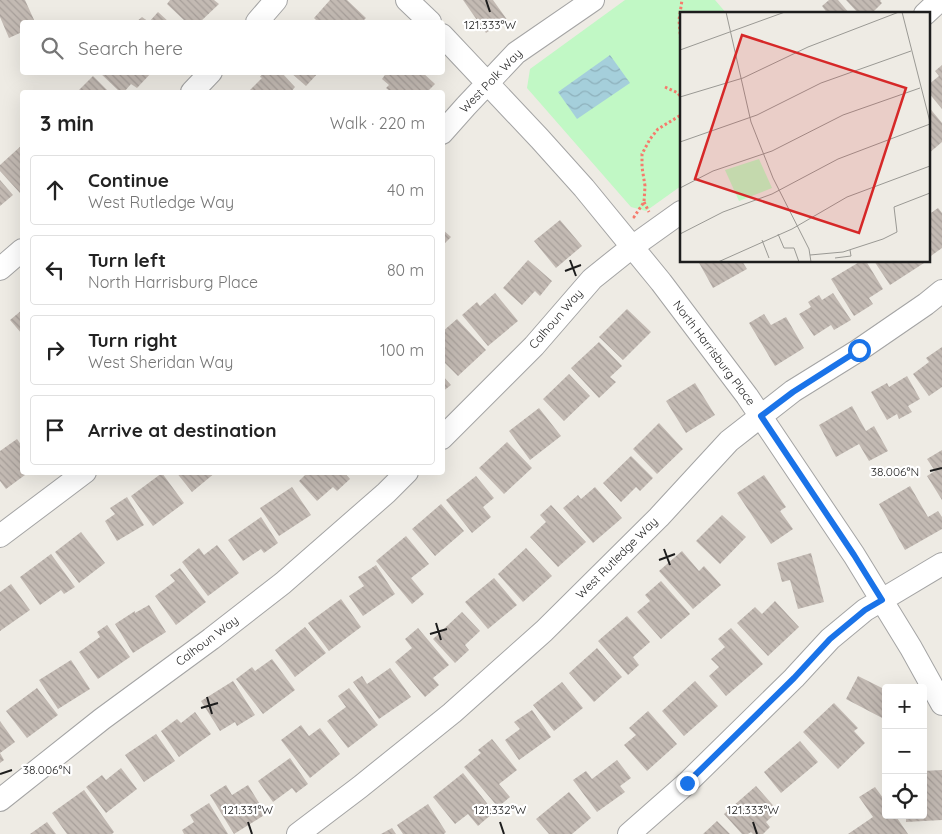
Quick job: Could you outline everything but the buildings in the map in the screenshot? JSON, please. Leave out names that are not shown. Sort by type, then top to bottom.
[{"type":"street","points":[[259,20],[276,0]]},
{"type":"street","points":[[407,0],[428,20]]},
{"type":"street","name":"West Polk Way","points":[[445,130],[487,82],[516,53],[593,0]]},
{"type":"street","points":[[927,12],[940,0]]},
{"type":"street","name":"North Harrisburg Place","points":[[445,38],[578,181],[748,396],[854,555],[911,648],[942,704]]},
{"type":"street","points":[[194,90],[208,75]]},
{"type":"street","name":"Calhoun Way","points":[[445,435],[534,346],[592,279],[680,213]]},
{"type":"street","points":[[0,269],[20,252]]},
{"type":"street","name":"West Rutledge Way","points":[[298,834],[452,713],[537,637],[659,517],[730,441],[793,392],[859,350],[942,291]]},
{"type":"street","points":[[0,536],[81,475]]},
{"type":"street","name":"Calhoun Way","points":[[0,800],[102,719],[211,639],[275,588],[386,493],[404,475]]},
{"type":"street","points":[[629,834],[687,783],[794,678],[830,639],[865,610],[942,564]]},
{"type":"path","points":[[680,13],[680,32]]},
{"type":"path","points":[[665,87],[678,93],[680,96]]},
{"type":"path","points":[[644,202],[645,186],[642,154],[658,129],[680,116]]},
{"type":"green space","points":[[625,0],[715,0],[725,12],[680,12],[680,187],[646,211],[631,207],[527,88],[530,69]]},
{"type":"water","points":[[610,55],[630,83],[577,119],[558,92]]},
{"type":"route","points":[[687,783],[794,678],[830,639],[865,610],[882,600],[761,416],[793,392],[859,350]]}]
